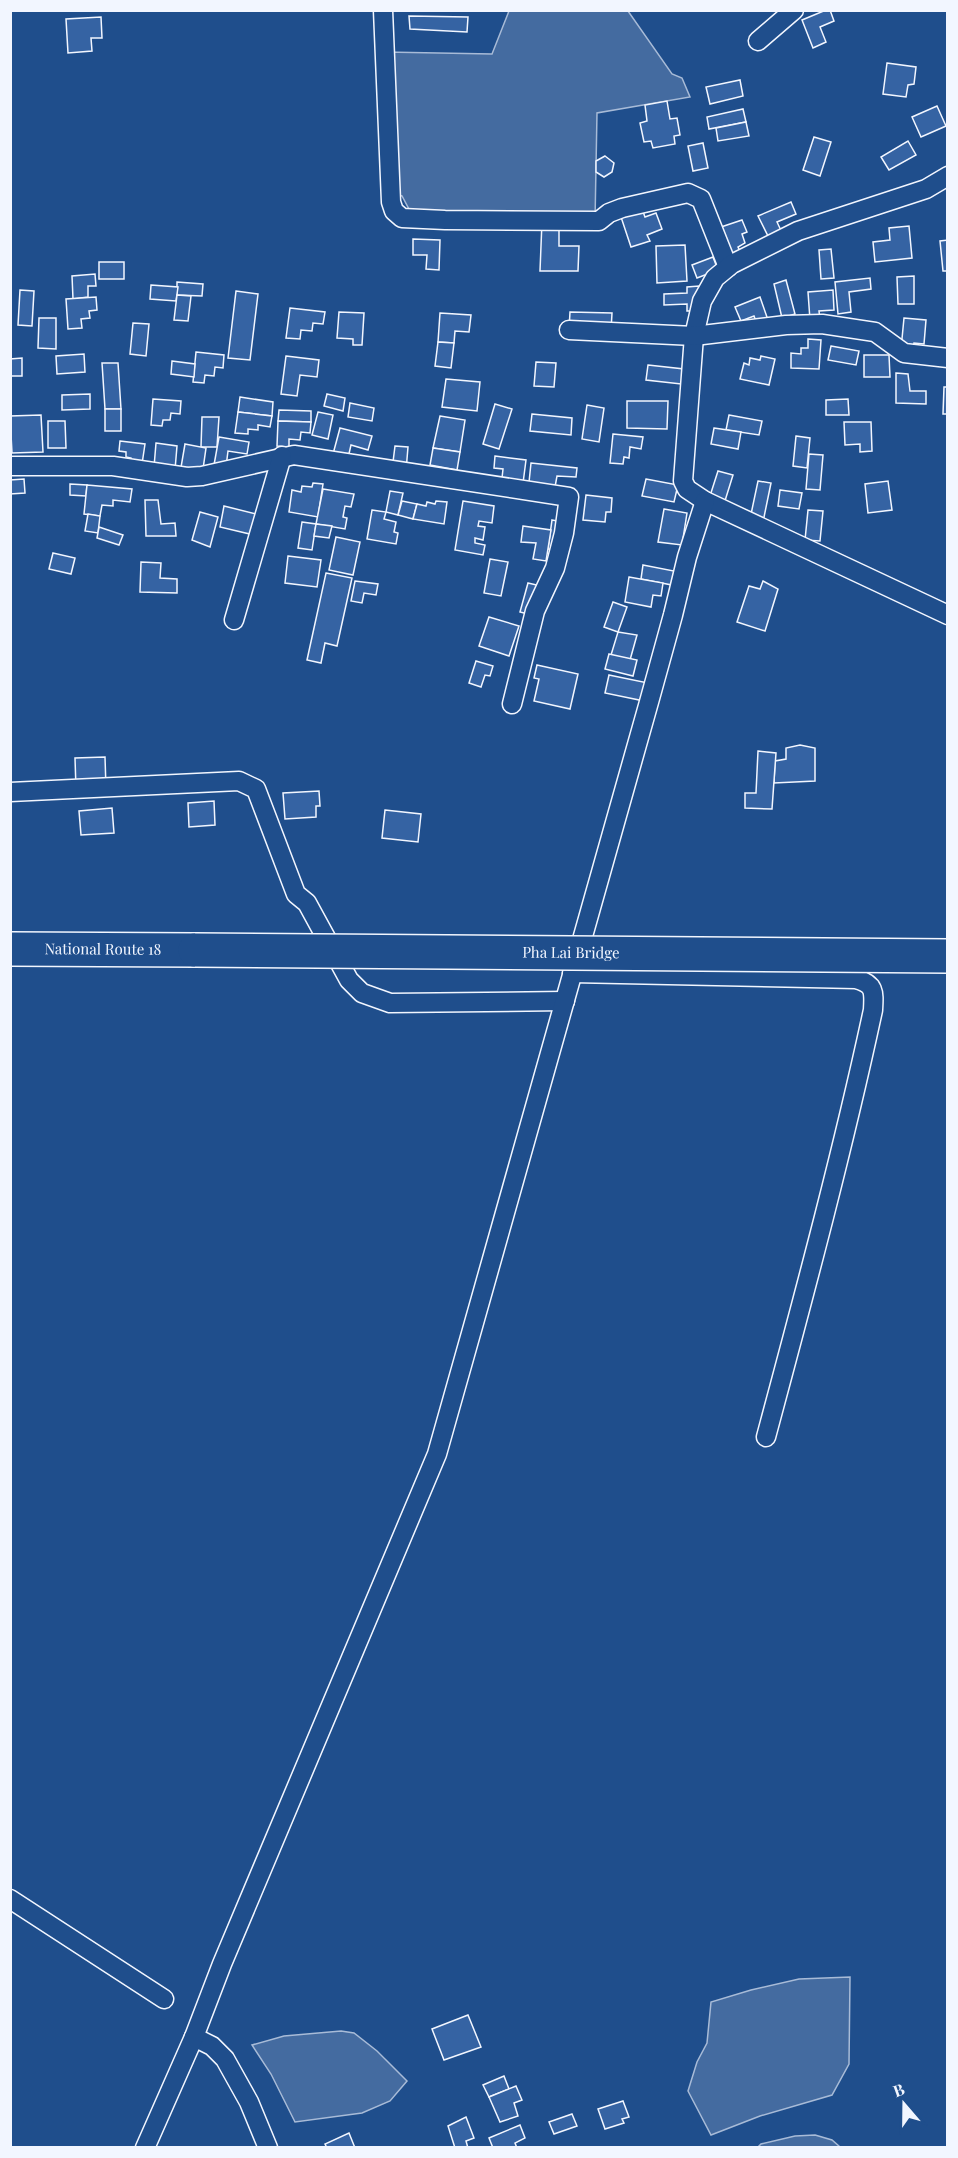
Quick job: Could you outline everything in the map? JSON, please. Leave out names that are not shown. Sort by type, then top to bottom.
[{"type":"highway","name":"National Route 18","points":[[10,948],[195,950]]},
{"type":"highway","name":"Pha Lai Bridge","points":[[195,950],[948,956]]},
{"type":"street","points":[[383,10],[391,202],[394,211],[402,218],[599,221],[609,213],[622,208],[687,193],[701,199],[728,267]]},
{"type":"street","points":[[758,41],[794,10]]},
{"type":"street","points":[[948,176],[926,189],[798,231],[728,267],[715,278],[702,301],[694,336],[684,484],[687,489],[705,501],[948,615]]},
{"type":"street","points":[[569,330],[694,336],[786,325],[822,324],[876,332],[904,353],[948,358]]},
{"type":"street","points":[[10,466],[113,466],[187,477],[201,476],[282,456],[310,456],[569,497],[564,532],[555,568],[535,611],[512,704]]},
{"type":"street","points":[[234,620],[282,456]]},
{"type":"street","points":[[145,2148],[194,2037],[222,1964],[437,1454],[673,615],[687,556],[705,501]]},
{"type":"street","points":[[10,792],[238,781],[256,789],[296,894],[307,903],[350,980],[362,993],[390,1003],[565,1002]]},
{"type":"street","points":[[572,973],[856,979],[865,981],[872,987],[873,1010],[849,1121],[766,1437]]},
{"type":"street","points":[[10,1899],[164,1998]]},
{"type":"street","points":[[194,2037],[212,2046],[225,2059],[249,2102],[268,2148]]},
{"type":"water","points":[[509,11],[628,11],[672,74],[682,78],[690,97],[597,113],[595,221],[410,211],[402,196],[390,193],[385,52],[492,54]]},
{"type":"water","points":[[850,1977],[849,2064],[832,2095],[760,2116],[711,2135],[688,2091],[697,2062],[707,2043],[711,2002],[799,1979]]},
{"type":"water","points":[[341,2031],[354,2033],[377,2051],[407,2081],[390,2101],[362,2113],[295,2122],[271,2074],[252,2045],[284,2036]]},
{"type":"water","points":[[815,2135],[832,2140],[840,2147],[758,2147],[761,2144],[795,2136]]},
{"type":"building","points":[[830,10],[834,21],[820,27],[826,42],[813,48],[802,20]]},
{"type":"building","points":[[409,16],[468,17],[467,32],[410,29]]},
{"type":"building","points":[[101,17],[102,38],[91,38],[92,51],[68,53],[66,19]]},
{"type":"building","points":[[887,63],[916,67],[914,84],[908,85],[906,97],[883,94]]},
{"type":"building","points":[[740,80],[743,96],[710,104],[706,87]]},
{"type":"building","points":[[667,101],[670,119],[677,118],[680,135],[674,136],[675,144],[653,148],[651,141],[644,142],[640,123],[647,121],[645,105]]},
{"type":"building","points":[[937,106],[946,126],[921,137],[912,117]]},
{"type":"building","points":[[743,109],[746,122],[709,129],[707,117]]},
{"type":"building","points":[[746,122],[749,136],[718,141],[716,128]]},
{"type":"building","points":[[814,137],[831,142],[820,176],[803,170]]},
{"type":"building","points":[[908,141],[916,155],[889,170],[881,157]]},
{"type":"building","points":[[703,143],[708,168],[693,171],[688,146]]},
{"type":"building","points":[[605,156],[614,163],[612,172],[604,177],[596,172],[596,161]]},
{"type":"building","points":[[791,202],[796,214],[777,222],[785,239],[772,244],[758,216]]},
{"type":"building","points":[[641,206],[645,217],[656,213],[662,229],[647,235],[650,241],[631,247],[620,214]]},
{"type":"building","points":[[742,220],[747,232],[742,234],[745,243],[738,247],[743,258],[732,264],[718,228]]},
{"type":"building","points":[[542,221],[559,221],[559,246],[579,246],[578,271],[540,271]]},
{"type":"building","points":[[909,226],[912,258],[875,262],[873,242],[890,240],[889,228]]},
{"type":"building","points":[[413,239],[440,240],[439,270],[426,269],[427,255],[413,255]]},
{"type":"building","points":[[948,240],[948,271],[943,271],[940,241]]},
{"type":"building","points":[[685,245],[687,281],[657,283],[656,246]]},
{"type":"building","points":[[831,249],[834,278],[821,279],[819,250]]},
{"type":"building","points":[[713,257],[718,270],[697,278],[692,265]]},
{"type":"building","points":[[99,262],[124,262],[124,279],[99,279]]},
{"type":"building","points":[[95,274],[96,286],[88,286],[88,297],[73,299],[72,276]]},
{"type":"building","points":[[914,276],[914,304],[898,304],[897,277]]},
{"type":"building","points":[[870,278],[871,289],[849,292],[851,312],[838,314],[835,282]]},
{"type":"building","points":[[786,280],[795,314],[782,318],[774,284]]},
{"type":"building","points":[[177,282],[203,284],[202,296],[177,295]]},
{"type":"building","points":[[151,285],[178,287],[176,301],[150,299]]},
{"type":"building","points":[[699,286],[700,311],[687,311],[687,304],[664,305],[664,294],[687,293],[687,287]]},
{"type":"building","points":[[20,290],[34,291],[32,326],[18,325]]},
{"type":"building","points":[[833,290],[834,310],[819,311],[820,319],[810,320],[808,292]]},
{"type":"building","points":[[236,291],[258,294],[250,360],[228,358]]},
{"type":"building","points":[[177,295],[191,296],[188,321],[174,320]]},
{"type":"building","points":[[96,297],[97,310],[89,311],[90,318],[81,319],[82,328],[68,329],[66,299]]},
{"type":"building","points":[[760,297],[768,320],[757,324],[754,316],[741,321],[735,307]]},
{"type":"building","points":[[290,308],[325,312],[323,324],[313,323],[312,331],[301,330],[300,339],[286,338]]},
{"type":"building","points":[[339,312],[364,313],[362,345],[353,345],[353,339],[337,338]]},
{"type":"building","points":[[570,312],[612,313],[611,331],[569,330]]},
{"type":"building","points":[[440,313],[471,315],[469,332],[455,331],[454,343],[438,342]]},
{"type":"building","points":[[39,318],[56,318],[56,349],[38,348]]},
{"type":"building","points":[[904,318],[926,320],[924,344],[914,343],[913,349],[901,349]]},
{"type":"building","points":[[133,323],[149,324],[146,356],[130,354]]},
{"type":"building","points":[[808,339],[821,340],[819,369],[791,368],[791,353],[801,354],[801,348],[808,348]]},
{"type":"building","points":[[438,342],[454,343],[451,368],[435,366]]},
{"type":"building","points":[[831,346],[859,351],[856,365],[828,360]]},
{"type":"building","points":[[196,352],[224,355],[223,368],[215,367],[214,376],[205,375],[204,383],[193,382]]},
{"type":"building","points":[[84,354],[85,372],[57,374],[56,356]]},
{"type":"building","points":[[864,355],[889,355],[890,377],[864,377]]},
{"type":"building","points":[[286,356],[319,360],[317,377],[300,375],[297,396],[281,394]]},
{"type":"building","points":[[761,356],[775,359],[769,385],[740,379],[744,363],[749,365],[750,358],[760,360]]},
{"type":"building","points":[[22,358],[22,376],[10,376],[10,359]]},
{"type":"building","points":[[172,361],[195,364],[194,377],[171,374]]},
{"type":"building","points":[[536,362],[556,363],[554,387],[534,386]]},
{"type":"building","points":[[102,363],[118,363],[121,409],[105,409]]},
{"type":"building","points":[[648,365],[693,370],[690,385],[646,380]]},
{"type":"building","points":[[896,373],[908,374],[910,391],[926,391],[926,404],[896,403]]},
{"type":"building","points":[[446,379],[480,382],[477,411],[442,407]]},
{"type":"building","points":[[944,387],[948,387],[948,414],[943,414]]},
{"type":"building","points":[[90,394],[90,409],[62,410],[62,395]]},
{"type":"building","points":[[327,394],[345,398],[343,411],[324,406]]},
{"type":"building","points":[[240,397],[273,402],[272,416],[238,412]]},
{"type":"building","points":[[153,399],[181,401],[180,414],[171,413],[170,420],[163,420],[162,426],[151,425]]},
{"type":"building","points":[[848,399],[849,415],[826,415],[826,400]]},
{"type":"building","points":[[627,401],[668,401],[667,429],[627,428]]},
{"type":"building","points":[[350,403],[374,408],[372,421],[348,417]]},
{"type":"building","points":[[495,404],[512,409],[499,449],[483,444]]},
{"type":"building","points":[[587,405],[604,408],[599,442],[582,439]]},
{"type":"building","points":[[105,409],[121,409],[121,431],[105,431]]},
{"type":"building","points":[[279,410],[311,411],[311,422],[278,421]]},
{"type":"building","points":[[238,412],[272,416],[270,427],[258,425],[258,430],[248,429],[248,434],[235,433]]},
{"type":"building","points":[[318,412],[333,415],[328,439],[312,435]]},
{"type":"building","points":[[532,414],[572,418],[571,435],[530,431]]},
{"type":"building","points":[[41,415],[43,452],[12,453],[10,416]]},
{"type":"building","points":[[729,415],[762,421],[759,435],[726,430]]},
{"type":"building","points":[[440,416],[465,420],[460,452],[433,448]]},
{"type":"building","points":[[202,417],[219,417],[217,447],[201,447]]},
{"type":"building","points":[[48,421],[65,421],[66,448],[48,448]]},
{"type":"building","points":[[278,421],[311,422],[310,433],[301,432],[300,440],[289,439],[289,447],[277,446]]},
{"type":"building","points":[[844,422],[871,422],[872,451],[860,452],[860,444],[845,445]]},
{"type":"building","points":[[340,428],[372,436],[368,450],[351,445],[348,458],[333,454]]},
{"type":"building","points":[[714,428],[741,432],[738,449],[711,444]]},
{"type":"building","points":[[613,434],[643,437],[641,449],[630,447],[629,458],[624,457],[623,464],[610,463]]},
{"type":"building","points":[[796,436],[810,438],[807,468],[793,466]]},
{"type":"building","points":[[219,437],[249,442],[247,454],[228,451],[226,467],[214,465]]},
{"type":"building","points":[[120,441],[145,444],[142,464],[130,463],[131,458],[126,457],[126,452],[119,451]]},
{"type":"building","points":[[156,443],[177,446],[175,470],[154,467]]},
{"type":"building","points":[[185,444],[206,448],[202,476],[180,473]]},
{"type":"building","points":[[395,446],[408,447],[406,471],[392,470]]},
{"type":"building","points":[[433,448],[460,452],[457,470],[430,465]]},
{"type":"building","points":[[809,454],[823,455],[820,490],[806,489]]},
{"type":"building","points":[[495,456],[526,460],[522,491],[502,478],[503,469],[494,468]]},
{"type":"building","points":[[531,463],[577,468],[576,477],[557,476],[555,487],[528,492]]},
{"type":"building","points":[[718,471],[733,475],[724,504],[709,499]]},
{"type":"building","points":[[24,479],[25,493],[10,494],[10,480]]},
{"type":"building","points":[[646,479],[678,485],[674,502],[642,496]]},
{"type":"building","points":[[758,481],[771,483],[763,522],[750,519]]},
{"type":"building","points":[[888,481],[892,510],[868,513],[865,484]]},
{"type":"building","points":[[313,483],[323,484],[318,517],[289,512],[292,490],[301,492],[302,486],[312,487]]},
{"type":"building","points":[[70,484],[87,485],[86,496],[70,495]]},
{"type":"building","points":[[87,485],[132,489],[130,502],[113,500],[113,506],[102,505],[100,516],[84,514]]},
{"type":"building","points":[[323,489],[354,494],[351,507],[345,506],[343,517],[347,518],[345,529],[316,524]]},
{"type":"building","points":[[780,490],[802,493],[799,509],[778,506]]},
{"type":"building","points":[[390,491],[403,493],[398,515],[386,512]]},
{"type":"building","points":[[586,495],[612,498],[611,512],[606,512],[605,522],[583,520]]},
{"type":"building","points":[[145,500],[158,500],[161,524],[175,523],[176,536],[146,536]]},
{"type":"building","points":[[402,501],[417,504],[413,519],[398,515]]},
{"type":"building","points":[[436,501],[447,502],[444,524],[413,519],[417,504],[426,506],[427,502],[435,504]]},
{"type":"building","points":[[463,501],[494,506],[492,523],[479,521],[478,526],[485,527],[483,540],[475,538],[475,543],[485,545],[483,555],[455,550]]},
{"type":"building","points":[[224,506],[260,515],[254,535],[220,527]]},
{"type":"building","points":[[664,509],[687,513],[682,545],[658,542]]},
{"type":"building","points":[[372,510],[386,512],[384,519],[396,522],[394,532],[398,533],[396,544],[367,539]]},
{"type":"building","points":[[808,510],[823,511],[820,541],[805,540]]},
{"type":"building","points":[[200,512],[218,517],[210,547],[192,540]]},
{"type":"building","points":[[88,514],[100,516],[98,533],[85,531]]},
{"type":"building","points":[[552,520],[563,522],[559,550],[548,549]]},
{"type":"building","points":[[302,522],[316,524],[312,550],[298,548]]},
{"type":"building","points":[[316,524],[332,526],[329,538],[314,536]]},
{"type":"building","points":[[523,526],[551,530],[546,561],[533,559],[536,543],[521,542]]},
{"type":"building","points":[[99,527],[123,535],[119,545],[97,538]]},
{"type":"building","points":[[336,537],[360,542],[353,575],[329,570]]},
{"type":"building","points":[[53,553],[75,558],[71,574],[49,569]]},
{"type":"building","points":[[288,556],[321,560],[317,587],[285,583]]},
{"type":"building","points":[[490,559],[508,562],[501,596],[484,593]]},
{"type":"building","points":[[141,562],[161,563],[160,578],[177,579],[177,593],[140,592]]},
{"type":"building","points":[[643,565],[674,571],[672,585],[641,579]]},
{"type":"building","points":[[326,573],[352,578],[337,646],[325,643],[321,663],[307,660]]},
{"type":"building","points":[[629,577],[663,583],[661,596],[653,595],[651,607],[625,602]]},
{"type":"building","points":[[355,581],[378,584],[376,595],[364,593],[362,603],[351,601]]},
{"type":"building","points":[[763,581],[778,589],[765,631],[737,622],[749,586],[760,589]]},
{"type":"building","points":[[528,583],[541,586],[532,615],[520,612]]},
{"type":"building","points":[[613,602],[627,607],[618,632],[604,627]]},
{"type":"building","points":[[489,617],[519,626],[509,656],[479,646]]},
{"type":"building","points":[[618,632],[637,635],[630,660],[611,655]]},
{"type":"building","points":[[609,654],[637,660],[633,676],[605,669]]},
{"type":"building","points":[[476,661],[493,666],[490,676],[485,675],[481,687],[469,683]]},
{"type":"building","points":[[537,665],[578,674],[570,709],[534,701],[539,679],[534,678]]},
{"type":"building","points":[[609,675],[653,684],[649,702],[605,693]]},
{"type":"building","points":[[800,745],[815,748],[815,781],[774,783],[775,761],[786,759],[786,748]]},
{"type":"building","points":[[758,751],[776,753],[772,809],[745,808],[745,793],[756,793]]},
{"type":"building","points":[[105,757],[106,788],[76,789],[75,758]]},
{"type":"building","points":[[319,791],[320,806],[316,806],[316,817],[285,819],[283,793]]},
{"type":"building","points":[[214,801],[215,825],[189,827],[188,803]]},
{"type":"building","points":[[112,808],[114,833],[81,835],[79,811]]},
{"type":"building","points":[[385,810],[421,814],[418,842],[382,838]]},
{"type":"building","points":[[468,2015],[481,2047],[444,2060],[432,2029]]},
{"type":"building","points":[[504,2076],[509,2089],[489,2097],[483,2085]]},
{"type":"building","points":[[516,2086],[522,2100],[514,2103],[518,2116],[500,2122],[489,2097]]},
{"type":"building","points":[[623,2101],[629,2117],[622,2119],[624,2123],[605,2129],[598,2109]]},
{"type":"building","points":[[572,2114],[577,2126],[554,2134],[549,2122]]},
{"type":"building","points":[[466,2117],[474,2138],[466,2141],[468,2148],[455,2148],[448,2126]]},
{"type":"building","points":[[520,2125],[525,2138],[515,2143],[517,2148],[493,2148],[489,2138]]},
{"type":"building","points":[[349,2133],[355,2148],[327,2148],[325,2144]]}]
